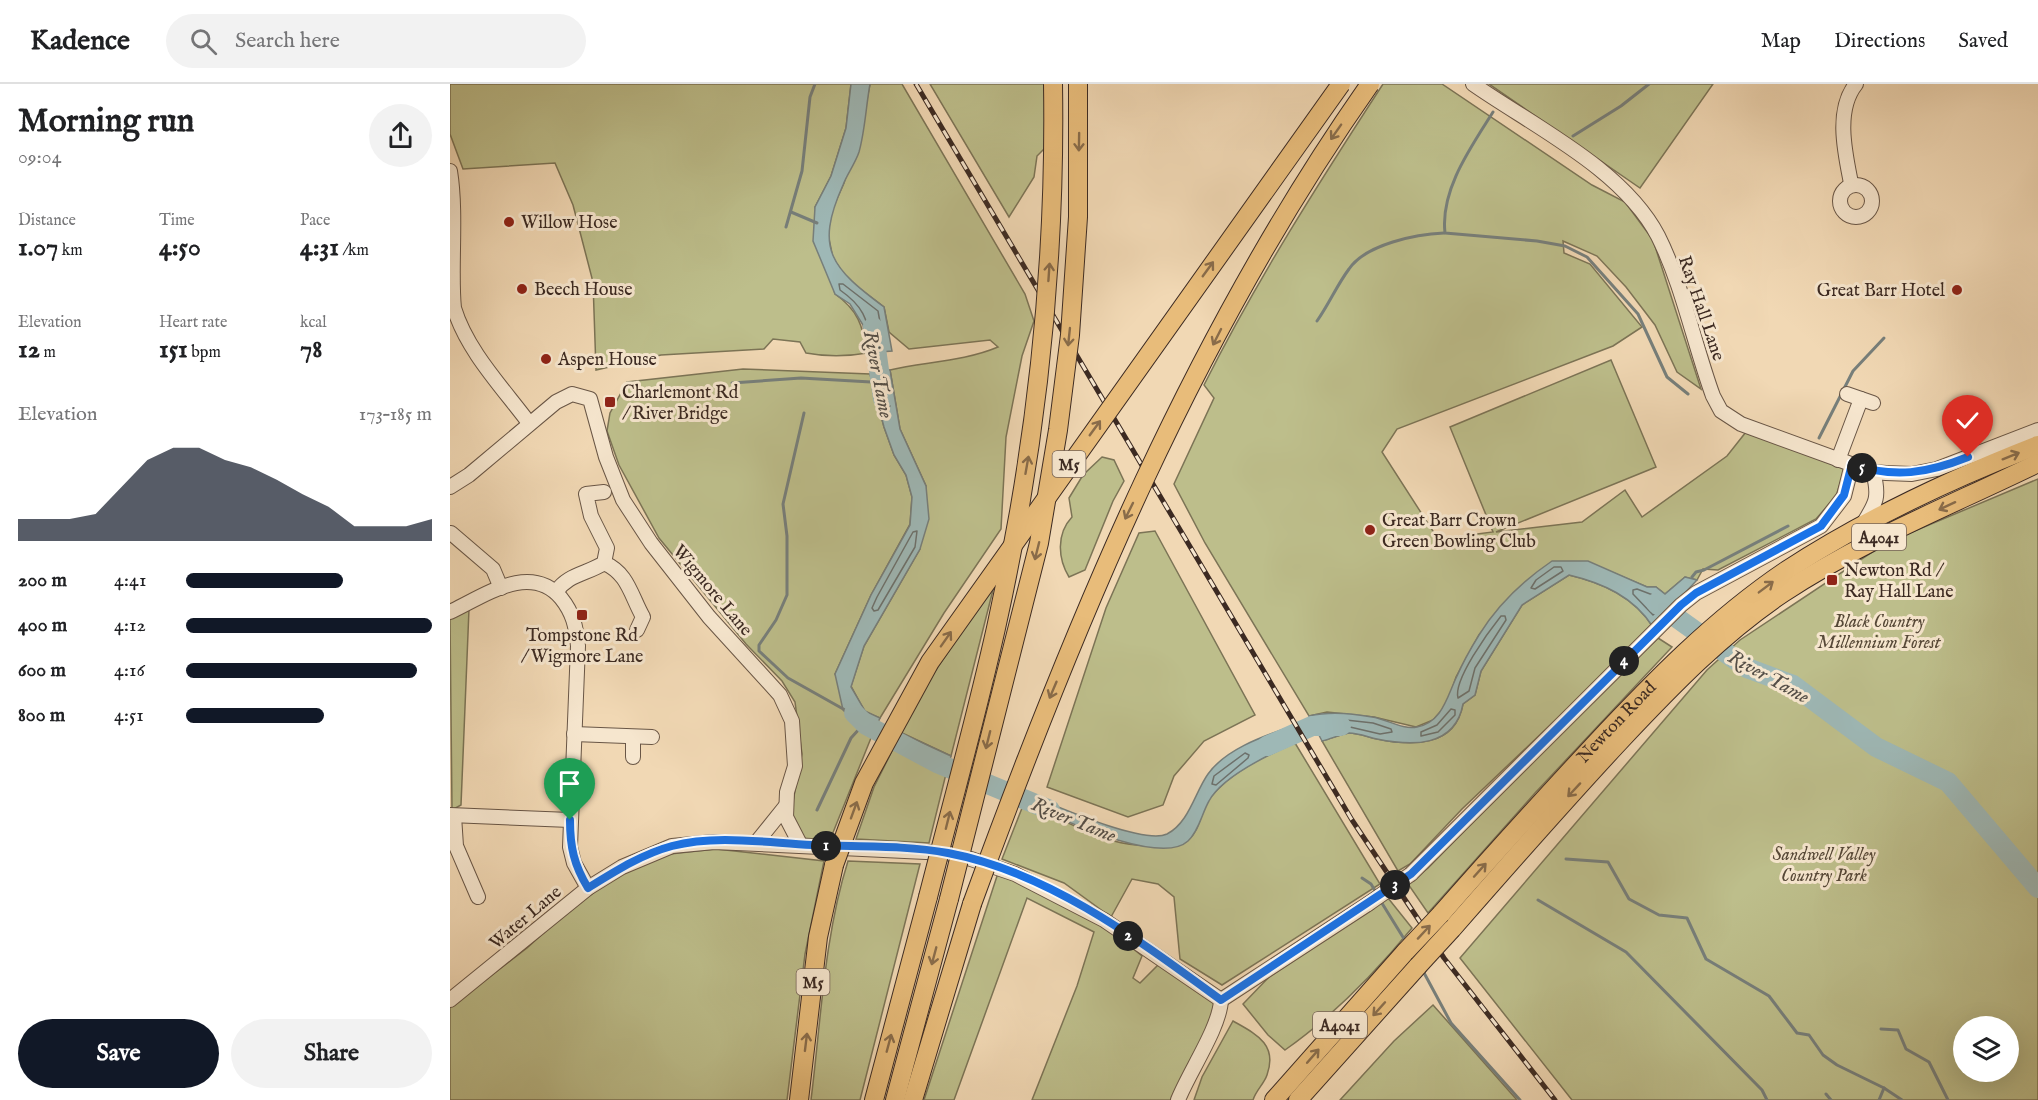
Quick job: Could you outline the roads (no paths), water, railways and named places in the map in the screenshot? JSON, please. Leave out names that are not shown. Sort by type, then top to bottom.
[{"type":"highway","name":"M5","points":[[874,1100],[996,630],[1033,430],[1045,334],[1053,217],[1053,84]]},
{"type":"highway","name":"M5","points":[[895,1100],[949,899],[1039,543],[1058,430],[1070,335],[1078,217],[1078,84]]},
{"type":"highway","name":"M5","points":[[799,1100],[818,937],[834,865],[864,783],[930,662],[1341,84]]},
{"type":"highway","points":[[913,1100],[972,904],[1028,750],[1127,516],[1226,319],[1323,150],[1370,84]]},
{"type":"highway","name":"Newton Road","points":[[1274,1100],[1406,951],[1645,690],[1692,657],[1786,571],[1863,524],[1986,466],[2038,445]]},
{"type":"highway","name":"Newton Road","points":[[1725,627],[1878,537],[2038,463]]},
{"type":"highway","name":"Newton Road","points":[[1298,1100],[1560,805],[1657,702],[1692,657]]},
{"type":"street","name":"Ray Hall Lane","points":[[1473,84],[1602,170],[1633,200],[1657,236],[1679,290],[1697,352],[1721,411],[1741,424],[1873,472]]},
{"type":"street","points":[[1851,183],[1843,150],[1848,93],[1856,84]]},
{"type":"street","points":[[450,171],[454,217],[451,276],[454,307],[478,355],[529,423],[469,476],[450,487]]},
{"type":"street","name":"Wigmore Lane","points":[[529,423],[556,402],[572,394],[585,396],[594,407],[606,457],[623,500],[651,543],[709,617],[780,695],[792,721],[795,766],[785,807],[756,843]]},
{"type":"street","points":[[1839,460],[1867,400],[1847,394]]},
{"type":"street","points":[[1863,524],[1876,502],[1878,488],[1873,472],[1912,474],[1937,469],[2038,430]]},
{"type":"street","points":[[1221,1000],[1411,874],[1681,605],[1696,593],[1809,534],[1831,516],[1844,495],[1852,464]]},
{"type":"street","points":[[556,592],[567,579],[593,570],[604,563],[606,548],[591,516],[584,479]]},
{"type":"street","points":[[586,494],[604,492]]},
{"type":"street","points":[[1831,516],[1844,536]]},
{"type":"street","points":[[451,533],[493,569],[501,588]]},
{"type":"street","points":[[604,563],[615,568],[626,579],[643,617],[637,630]]},
{"type":"street","points":[[452,606],[521,581],[534,581],[545,584],[556,592],[574,617],[577,633],[570,847],[574,863],[588,888]]},
{"type":"street","points":[[643,617],[658,618]]},
{"type":"street","points":[[574,734],[652,737]]},
{"type":"street","points":[[633,737],[633,757]]},
{"type":"street","points":[[785,807],[789,825],[800,844],[947,853],[1015,874],[1104,920],[1221,1000]]},
{"type":"street","points":[[478,897],[456,846],[452,815],[570,820]]},
{"type":"street","name":"Water Lane","points":[[450,1000],[588,888],[622,867],[672,846],[714,842],[800,844]]},
{"type":"street","points":[[1178,1100],[1188,1074],[1221,1013],[1221,1000]]},
{"type":"water","points":[[851,84],[870,84],[859,152],[834,207],[830,226],[830,242],[833,256],[841,268],[852,281],[884,307],[892,351],[867,353],[863,325],[850,304],[835,294],[813,241],[815,207],[831,176],[846,128]]},
{"type":"water","points":[[890,370],[900,429],[926,486],[929,519],[920,549],[864,646],[851,687],[865,711],[880,718],[873,733],[859,727],[843,710],[835,674],[871,595],[910,525],[912,497],[906,475],[894,455],[884,427],[870,374]]},
{"type":"water","points":[[1552,561],[1588,561],[1647,587],[1656,587],[1665,594],[1685,577],[1697,580],[1653,627],[1637,607],[1627,599],[1594,582],[1569,575],[1522,605],[1481,671],[1475,695],[1463,704],[1451,729],[1441,736],[1430,741],[1404,743],[1349,733],[1322,741],[1309,716],[1333,713],[1356,714],[1411,728],[1433,720],[1443,707],[1464,660],[1486,624],[1512,594]]},
{"type":"water","points":[[1287,728],[1295,743],[1248,767],[1224,783],[1209,801],[1192,837],[1174,847],[1155,848],[1107,837],[1024,803],[1027,794],[1119,829],[1155,836],[1167,834],[1181,823],[1203,781],[1224,758],[1244,745]]},
{"type":"water","points":[[899,732],[951,756],[946,774],[894,747]]},
{"type":"waterway","points":[[786,227],[802,171],[810,97],[815,84]]},
{"type":"waterway","points":[[1573,136],[1621,106],[1649,84]]},
{"type":"waterway","points":[[1493,112],[1467,154],[1452,185],[1447,201],[1445,233],[1537,241],[1565,246],[1587,257],[1638,314],[1667,377],[1688,394]]},
{"type":"waterway","points":[[791,212],[817,223]]},
{"type":"waterway","points":[[1317,321],[1349,269],[1367,253],[1407,238],[1444,233]]},
{"type":"waterway","name":"River Tame","points":[[873,327],[883,399]]},
{"type":"waterway","points":[[1819,438],[1853,371],[1884,338]]},
{"type":"waterway","points":[[732,383],[801,378],[871,382]]},
{"type":"waterway","points":[[804,413],[783,504],[787,536],[787,595],[776,620],[759,645],[759,651],[788,678],[845,710]]},
{"type":"waterway","points":[[1692,577],[1696,572],[1788,526]]},
{"type":"waterway","name":"River Tame","points":[[1656,603],[1747,668],[1793,685],[1876,747],[1948,782],[2038,888]]},
{"type":"waterway","name":"River Tame","points":[[854,713],[866,725],[937,763],[1050,810]]},
{"type":"waterway","name":"River Tame","points":[[1267,746],[1312,726],[1341,726]]},
{"type":"waterway","points":[[817,810],[851,738],[861,727]]},
{"type":"waterway","points":[[1566,859],[1608,862],[1629,899],[1659,915],[1687,918],[1706,959],[1769,996],[1797,1033],[1809,1035],[1823,1055],[1902,1100]]},
{"type":"waterway","points":[[1362,878],[1371,884],[1377,894]]},
{"type":"waterway","points":[[1380,900],[1406,942]]},
{"type":"waterway","points":[[1538,900],[1626,952],[1762,1090],[1767,1100]]},
{"type":"waterway","points":[[1423,971],[1451,1023],[1520,1100]]},
{"type":"waterway","points":[[1881,1029],[1898,1030],[1906,1049],[1929,1062],[1948,1100]]},
{"type":"waterway","points":[[1879,1100],[1884,1088]]},
{"type":"waterway","points":[[1826,1094],[1831,1100]]},
{"type":"railway","points":[[916,84],[1352,820],[1444,958],[1555,1100]]},
{"type":"place","name":"Willow Hose","points":[[509,222]]},
{"type":"place","name":"Beech House","points":[[522,289]]},
{"type":"place","name":"Great Barr Hotel","points":[[1957,290]]},
{"type":"place","name":"Aspen House","points":[[546,359]]},
{"type":"place","name":"Charlemont Rd / River Bridge","points":[[610,402]]},
{"type":"place","name":"Great Barr Crown Green Bowling Club","points":[[1370,530]]},
{"type":"place","name":"Newton Rd / Ray Hall Lane","points":[[1832,580]]},
{"type":"place","name":"Tompstone Rd / Wigmore Lane","points":[[582,615]]},
{"type":"park label","name":"Black Country Millennium Forest","points":[[1879,631]]},
{"type":"park label","name":"Sandwell Valley Country Park","points":[[1824,864]]}]
